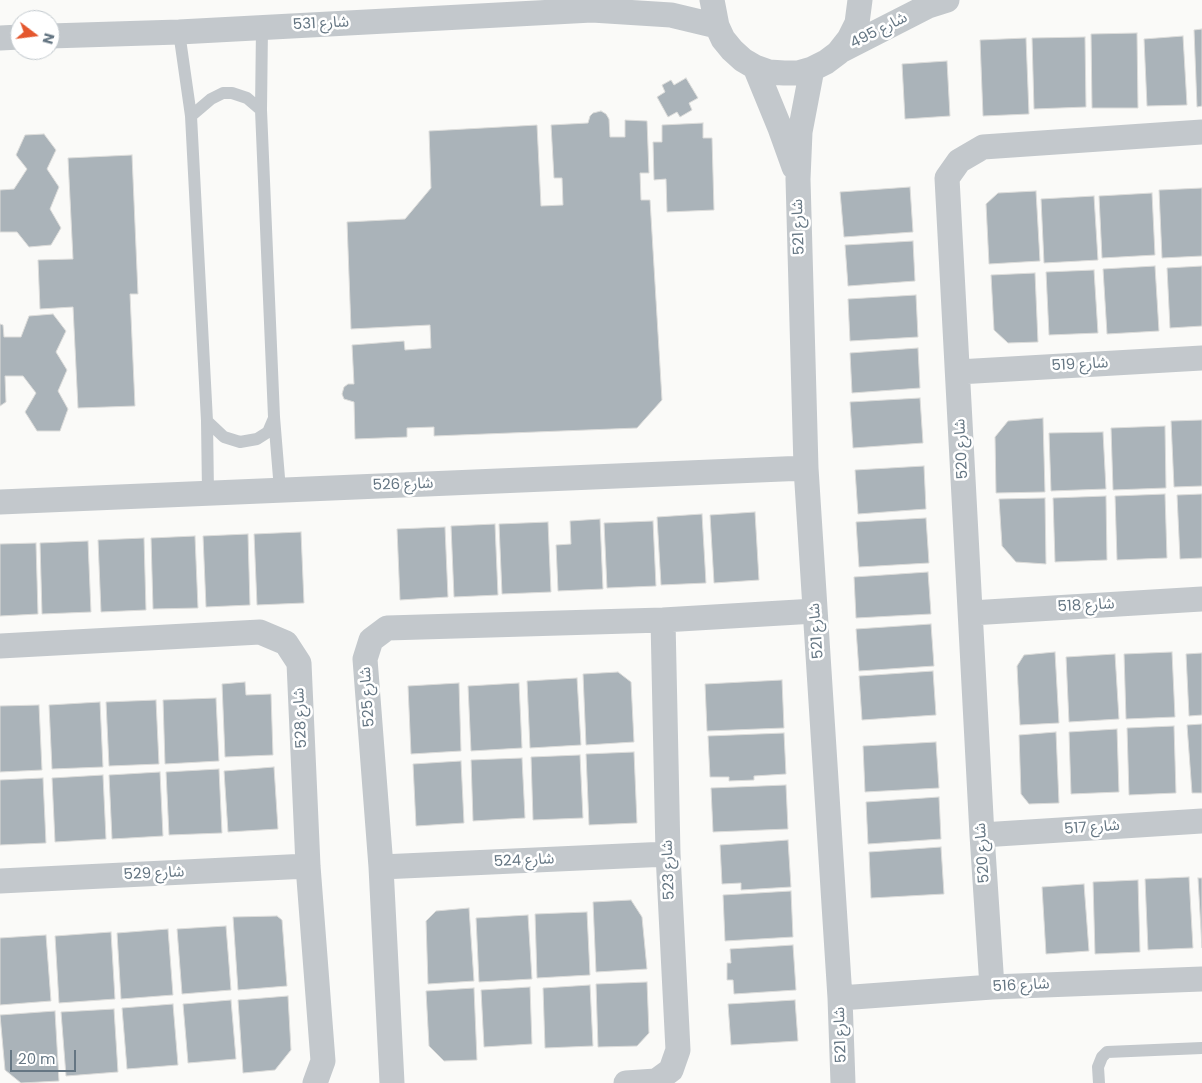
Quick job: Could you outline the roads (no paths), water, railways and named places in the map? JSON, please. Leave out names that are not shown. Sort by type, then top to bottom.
[{"type":"street","name":"شارع 531","points":[[592,10],[634,0]]},
{"type":"street","points":[[712,0],[717,26],[723,39],[732,50],[742,60],[755,67],[769,72],[784,74],[812,69],[826,62],[838,52],[849,39],[857,23],[860,0]]},
{"type":"street","name":"شارع 495","points":[[838,52],[928,6],[947,0]]},
{"type":"street","name":"شارع 531","points":[[60,36],[178,32],[592,10],[671,16],[717,26]]},
{"type":"street","name":"شارع 521","points":[[755,67],[798,179]]},
{"type":"street","name":"شارع 521","points":[[812,69],[800,132],[798,179],[806,468],[840,998],[843,1083]]},
{"type":"street","name":"شارع 520","points":[[992,987],[982,835],[947,178],[959,161],[983,147],[1202,132]]},
{"type":"street","name":"شارع 519","points":[[958,372],[1202,358]]},
{"type":"street","name":"شارع 526","points":[[0,502],[806,468]]},
{"type":"street","name":"شارع 518","points":[[971,613],[1202,599]]},
{"type":"street","name":"شارع 525","points":[[392,1083],[381,867],[365,659],[371,640],[387,628],[663,620],[815,611]]},
{"type":"street","name":"شارع 523","points":[[626,1083],[656,1081],[671,1070],[678,1050],[668,854],[663,620]]},
{"type":"street","name":"شارع 528","points":[[0,646],[260,632],[286,643],[299,663],[308,866],[323,1061],[315,1083]]},
{"type":"street","name":"شارع 517","points":[[982,835],[1202,821]]},
{"type":"street","name":"شارع 524","points":[[381,867],[668,854]]},
{"type":"street","name":"شارع 529","points":[[0,881],[308,866]]},
{"type":"street","name":"شارع 516","points":[[840,998],[992,987],[1202,978]]},
{"type":"lane","points":[[262,27],[262,110],[274,417],[280,490]]},
{"type":"lane","points":[[178,32],[191,116],[207,421],[208,493]]},
{"type":"lane","points":[[191,116],[211,99],[223,94],[232,93],[247,98],[262,110]]},
{"type":"lane","points":[[207,421],[224,437],[240,442],[257,439],[268,432],[274,417]]},
{"type":"lane","points":[[1099,1083],[1098,1068],[1102,1057],[1107,1052],[1202,1048]]}]
